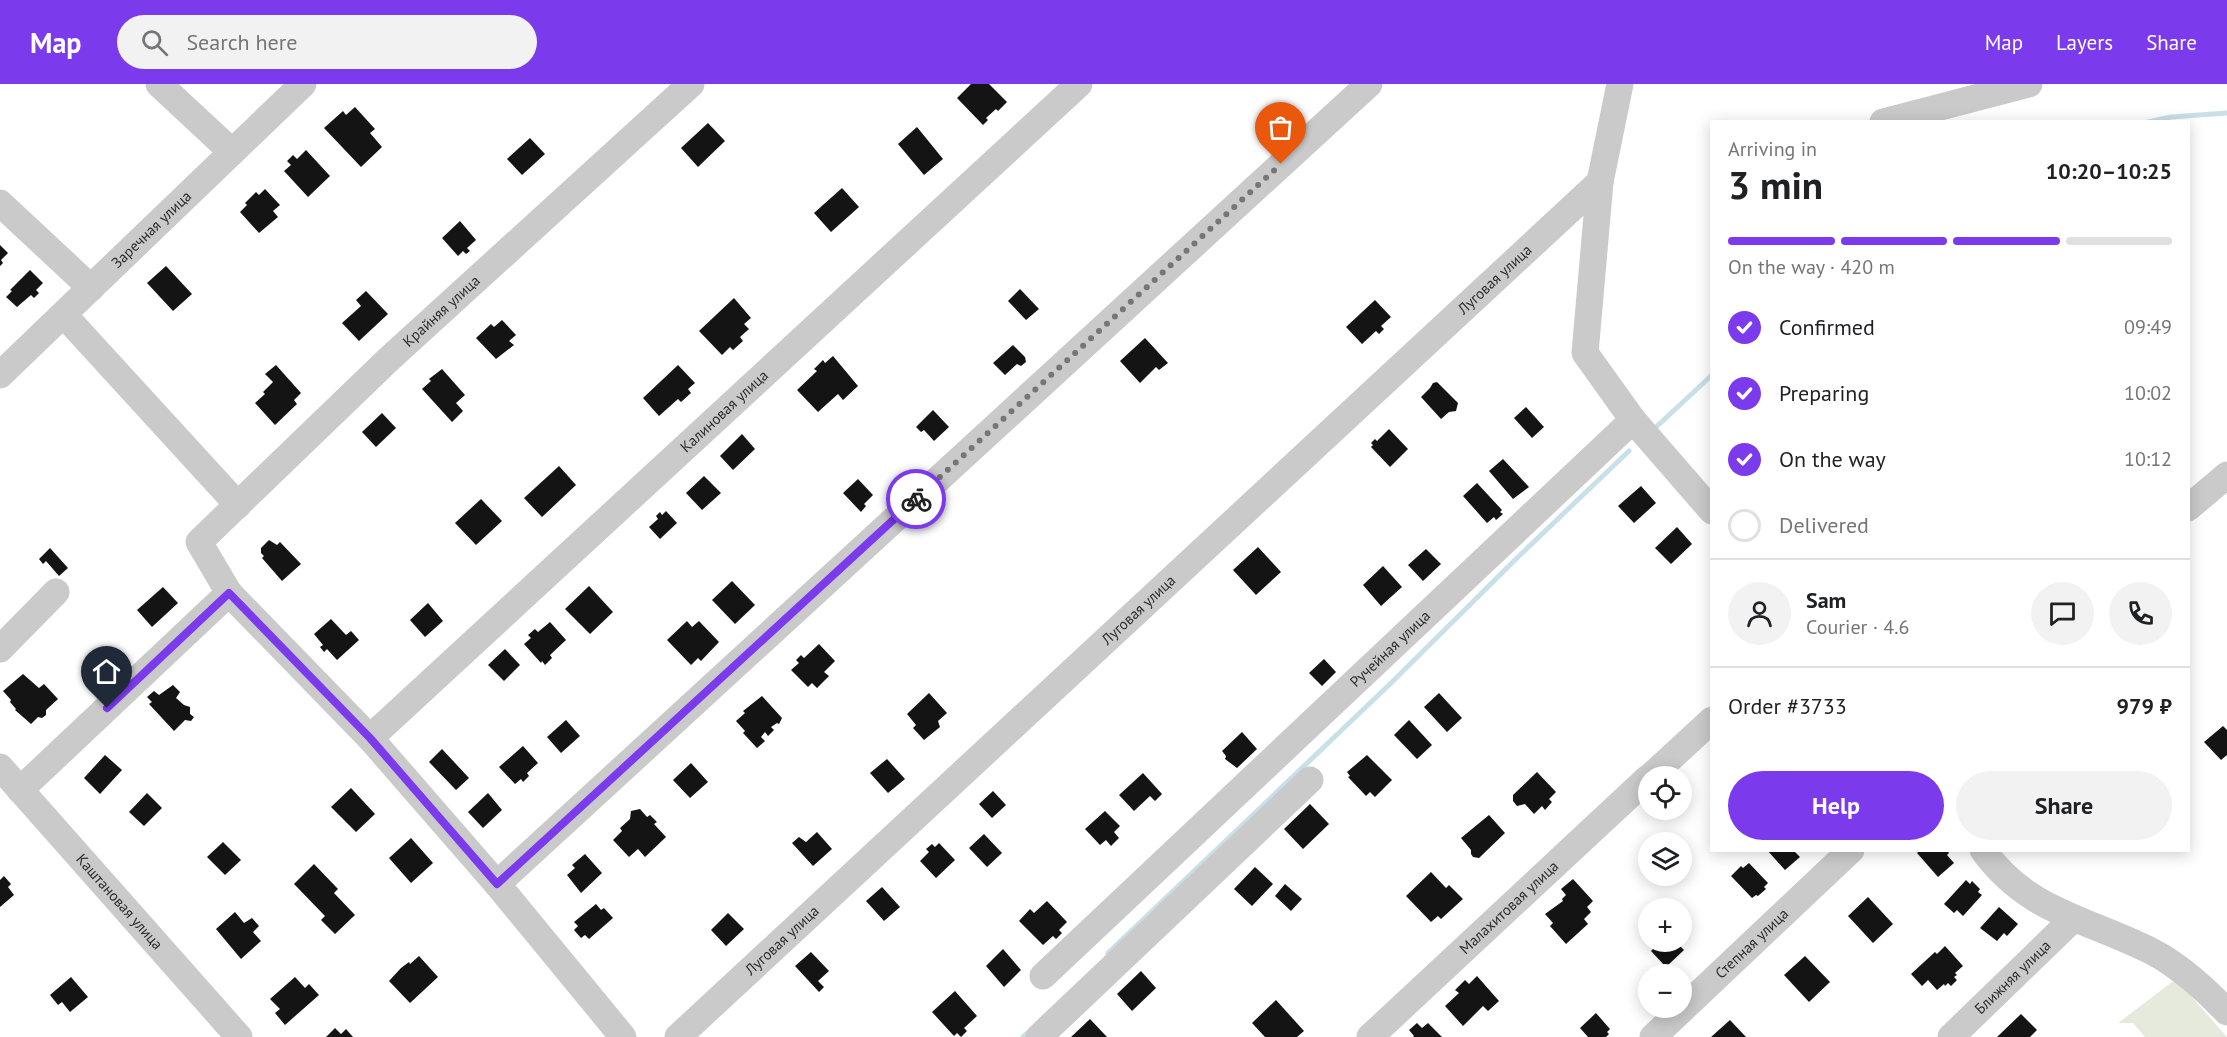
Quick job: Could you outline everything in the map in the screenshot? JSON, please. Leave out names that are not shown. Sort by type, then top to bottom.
[{"type":"street","points":[[159,84],[232,152]]},
{"type":"street","name":"Заречная улица","points":[[0,375],[303,84]]},
{"type":"street","name":"Крайняя улица","points":[[229,593],[199,542],[388,360],[691,84]]},
{"type":"street","name":"Калиновая улица","points":[[370,738],[1078,84]]},
{"type":"street","points":[[497,884],[1369,84]]},
{"type":"street","points":[[1620,84],[1600,182],[1585,353],[1633,420],[1710,510]]},
{"type":"street","points":[[1891,120],[2029,84]]},
{"type":"street","name":"Луговая улица","points":[[678,1037],[1600,182]]},
{"type":"street","points":[[0,203],[91,288]]},
{"type":"street","points":[[64,315],[238,505]]},
{"type":"street","name":"Ручейная улица","points":[[1043,976],[1633,420]]},
{"type":"street","points":[[2190,506],[2227,475]]},
{"type":"street","points":[[0,649],[56,592]]},
{"type":"street","points":[[20,790],[229,593],[370,738],[497,884],[623,1037]]},
{"type":"street","name":"Малахитовая улица","points":[[1662,766],[1710,722]]},
{"type":"street","name":"Каштановая улица","points":[[0,767],[238,1037]]},
{"type":"street","points":[[1039,1037],[1310,780]]},
{"type":"street","name":"Малахитовая улица","points":[[1370,1037],[1638,788]]},
{"type":"street","name":"Степная улица","points":[[1653,1037],[1849,852]]},
{"type":"street","points":[[1985,852],[2022,892],[2073,919],[2154,952],[2207,990],[2227,1012]]},
{"type":"street","points":[[1148,877],[1177,908]]},
{"type":"street","name":"Ближняя улица","points":[[1951,1037],[2073,919]]},
{"type":"shaded area","points":[[2176,979],[2227,1037],[2145,1037],[2133,1023],[2118,1023]]},
{"type":"building","points":[[971,84],[989,84],[1007,102],[986,118],[988,120],[983,125],[957,98]]},
{"type":"building","points":[[355,107],[375,129],[370,133],[382,147],[361,167],[324,128],[343,111],[346,115]]},
{"type":"building","points":[[708,123],[725,141],[698,167],[681,148]]},
{"type":"building","points":[[917,127],[943,159],[924,175],[898,144]]},
{"type":"building","points":[[530,138],[545,154],[522,175],[507,159]]},
{"type":"building","points":[[306,150],[330,176],[308,197],[284,171],[291,165],[287,161],[293,155],[297,159]]},
{"type":"building","points":[[842,188],[859,207],[831,232],[814,213]]},
{"type":"building","points":[[265,189],[280,205],[273,211],[278,217],[259,233],[240,212],[256,192],[259,195]]},
{"type":"building","points":[[460,221],[476,240],[467,248],[470,251],[466,254],[463,251],[458,256],[442,238]]},
{"type":"building","points":[[0,245],[8,253],[1,260],[3,263],[0,266]]},
{"type":"building","points":[[166,266],[192,294],[173,311],[147,283]]},
{"type":"building","points":[[30,270],[43,283],[36,290],[39,293],[34,298],[31,295],[17,307],[6,297]]},
{"type":"building","points":[[1020,289],[1039,309],[1026,320],[1008,301]]},
{"type":"building","points":[[366,291],[388,314],[359,341],[342,323],[361,306],[356,300]]},
{"type":"building","points":[[734,298],[751,318],[744,324],[749,329],[740,337],[743,341],[733,350],[730,347],[722,355],[699,331]]},
{"type":"building","points":[[1375,300],[1391,317],[1381,326],[1384,329],[1379,334],[1376,331],[1362,344],[1346,327]]},
{"type":"building","points":[[502,320],[516,335],[509,341],[514,345],[496,359],[476,338],[491,324],[494,327]]},
{"type":"building","points":[[1145,338],[1168,363],[1159,370],[1156,367],[1140,383],[1120,361]]},
{"type":"building","points":[[1013,345],[1025,357],[1026,362],[1021,366],[1017,364],[1005,375],[993,363]]},
{"type":"building","points":[[833,356],[858,386],[843,400],[838,394],[818,412],[797,390],[817,371],[814,369],[823,360],[825,363]]},
{"type":"building","points":[[276,365],[301,393],[294,400],[297,404],[275,425],[255,403],[273,382],[265,374]]},
{"type":"building","points":[[678,365],[695,383],[688,389],[691,393],[681,402],[678,399],[659,416],[643,398]]},
{"type":"building","points":[[442,369],[465,395],[456,403],[463,411],[452,422],[422,389],[431,381],[429,379]]},
{"type":"building","points":[[1437,382],[1458,403],[1456,411],[1449,412],[1441,419],[1421,397],[1433,383]]},
{"type":"building","points":[[1526,407],[1544,427],[1532,438],[1514,418]]},
{"type":"building","points":[[933,410],[949,427],[934,441],[924,430],[921,432],[916,427]]},
{"type":"building","points":[[382,413],[396,428],[376,447],[362,432]]},
{"type":"building","points":[[1389,429],[1408,449],[1390,467],[1371,447],[1375,439],[1377,441]]},
{"type":"building","points":[[742,434],[755,449],[733,470],[720,456]]},
{"type":"building","points":[[1503,459],[1529,487],[1513,499],[1489,471]]},
{"type":"building","points":[[559,466],[576,485],[542,517],[524,498]]},
{"type":"building","points":[[704,476],[721,493],[702,510],[686,493]]},
{"type":"building","points":[[858,479],[873,495],[864,504],[866,506],[861,512],[843,493]]},
{"type":"building","points":[[1477,483],[1502,510],[1500,512],[1503,514],[1496,520],[1494,517],[1487,523],[1463,496]]},
{"type":"building","points":[[1641,486],[1656,503],[1634,523],[1618,506]]},
{"type":"building","points":[[481,499],[502,521],[476,545],[455,523]]},
{"type":"building","points":[[666,511],[677,523],[660,539],[649,527],[658,519],[656,516],[660,512],[662,515]]},
{"type":"building","points":[[1677,527],[1692,544],[1671,564],[1655,548]]},
{"type":"building","points":[[269,540],[277,545],[280,542],[301,564],[282,581],[262,558],[264,556],[261,548]]},
{"type":"building","points":[[1258,547],[1281,572],[1256,595],[1233,570]]},
{"type":"building","points":[[50,548],[68,568],[59,576],[46,561],[43,564],[39,559]]},
{"type":"building","points":[[1426,549],[1441,564],[1423,581],[1408,565]]},
{"type":"building","points":[[1383,566],[1402,587],[1381,606],[1363,585]]},
{"type":"building","points":[[732,581],[755,605],[735,624],[712,600]]},
{"type":"building","points":[[589,586],[613,612],[590,634],[565,609]]},
{"type":"building","points":[[163,587],[178,603],[152,627],[137,610]]},
{"type":"building","points":[[428,603],[443,621],[425,637],[410,620]]},
{"type":"building","points":[[331,619],[346,635],[351,631],[359,640],[337,660],[327,649],[324,652],[320,647],[323,645],[314,634]]},
{"type":"building","points":[[687,621],[692,627],[699,621],[719,642],[701,661],[698,658],[691,665],[667,640]]},
{"type":"building","points":[[550,622],[566,640],[550,655],[552,658],[545,665],[524,644],[531,638],[528,635],[535,629],[538,632]]},
{"type":"building","points":[[819,644],[835,661],[824,672],[829,676],[817,688],[812,683],[808,687],[791,670],[799,663],[796,660],[801,655],[804,658]]},
{"type":"building","points":[[505,649],[520,665],[504,681],[488,665]]},
{"type":"building","points":[[1324,659],[1336,672],[1322,686],[1309,673]]},
{"type":"building","points":[[23,674],[39,688],[44,684],[58,699],[46,710],[46,715],[42,718],[38,717],[31,724],[15,710],[11,700],[3,691]]},
{"type":"building","points":[[173,685],[180,692],[176,698],[190,707],[190,714],[194,717],[191,721],[185,720],[174,731],[149,704],[152,702],[147,697],[154,691],[159,695]]},
{"type":"building","points":[[929,693],[947,713],[938,721],[940,727],[924,740],[913,728],[916,725],[907,714]]},
{"type":"building","points":[[1439,693],[1462,718],[1447,732],[1424,707]]},
{"type":"building","points":[[762,696],[782,718],[779,724],[771,727],[774,730],[768,736],[765,732],[761,737],[765,741],[757,748],[743,733],[745,731],[736,721],[745,713],[743,711]]},
{"type":"building","points":[[566,720],[580,736],[561,753],[547,737]]},
{"type":"building","points":[[1409,720],[1432,745],[1417,759],[1394,735]]},
{"type":"building","points":[[2223,726],[2227,730],[2227,755],[2221,760],[2204,742]]},
{"type":"building","points":[[1242,732],[1257,749],[1237,768],[1225,759],[1226,756],[1222,751]]},
{"type":"building","points":[[523,746],[538,763],[527,773],[529,776],[523,782],[521,779],[515,784],[499,767]]},
{"type":"building","points":[[442,749],[469,778],[456,790],[429,762]]},
{"type":"building","points":[[105,755],[122,770],[100,794],[84,778]]},
{"type":"building","points":[[1367,755],[1392,780],[1375,797],[1370,792],[1366,796],[1348,777],[1350,776],[1347,772]]},
{"type":"building","points":[[887,759],[905,779],[888,793],[870,773]]},
{"type":"building","points":[[691,763],[708,782],[690,798],[673,780]]},
{"type":"building","points":[[1537,772],[1556,792],[1549,799],[1552,802],[1545,810],[1542,806],[1534,814],[1525,804],[1517,806],[1513,801],[1513,795]]},
{"type":"building","points":[[1143,773],[1162,794],[1155,801],[1150,796],[1134,811],[1119,795]]},
{"type":"building","points":[[351,788],[375,814],[356,832],[331,807]]},
{"type":"building","points":[[993,791],[1006,805],[992,818],[979,804]]},
{"type":"building","points":[[147,793],[162,808],[144,826],[129,812]]},
{"type":"building","points":[[488,793],[502,810],[483,828],[468,812]]},
{"type":"building","points":[[1310,804],[1329,824],[1303,849],[1284,829]]},
{"type":"building","points":[[640,809],[647,817],[650,815],[657,822],[654,824],[666,837],[645,857],[638,849],[629,857],[613,840],[622,831],[620,828],[630,819],[631,811]]},
{"type":"building","points":[[1105,811],[1120,826],[1114,832],[1119,838],[1111,846],[1106,840],[1100,845],[1085,829]]},
{"type":"building","points":[[1489,815],[1505,833],[1479,858],[1473,857],[1471,850],[1461,838]]},
{"type":"building","points":[[817,832],[832,849],[813,866],[792,843],[799,837],[806,842]]},
{"type":"building","points":[[984,834],[1002,853],[987,867],[969,848]]},
{"type":"building","points":[[411,838],[433,863],[411,883],[389,858]]},
{"type":"building","points":[[223,842],[241,860],[225,875],[207,857]]},
{"type":"building","points":[[939,843],[955,860],[936,878],[920,861],[929,852],[926,849],[932,844],[935,847]]},
{"type":"building","points":[[1769,852],[1795,852],[1800,857],[1785,870]]},
{"type":"building","points":[[1948,852],[1947,855],[1954,863],[1938,877],[1917,853]]},
{"type":"building","points":[[585,854],[602,873],[581,893],[567,875],[575,868],[572,865]]},
{"type":"building","points":[[1749,863],[1768,883],[1764,887],[1766,889],[1752,898],[1731,876],[1741,866],[1743,868]]},
{"type":"building","points":[[314,864],[338,889],[334,893],[355,915],[335,934],[321,920],[325,916],[294,884]]},
{"type":"building","points":[[1255,867],[1273,884],[1252,906],[1234,889]]},
{"type":"building","points":[[1431,872],[1446,888],[1449,885],[1463,899],[1441,919],[1438,916],[1431,922],[1406,896]]},
{"type":"building","points":[[4,876],[11,884],[8,887],[14,895],[0,907],[0,880]]},
{"type":"building","points":[[1573,879],[1593,901],[1587,907],[1591,912],[1584,919],[1588,924],[1566,944],[1550,926],[1553,923],[1545,914],[1563,901],[1566,895],[1561,889]]},
{"type":"building","points":[[1966,880],[1970,884],[1972,881],[1980,889],[1978,892],[1982,895],[1963,916],[1957,910],[1954,913],[1944,904]]},
{"type":"building","points":[[1285,884],[1302,899],[1291,911],[1275,896]]},
{"type":"building","points":[[882,887],[900,907],[884,921],[866,901]]},
{"type":"building","points":[[1868,897],[1893,924],[1873,943],[1848,916]]},
{"type":"building","points":[[1047,901],[1067,922],[1059,930],[1062,933],[1056,939],[1053,936],[1043,945],[1019,921],[1030,909],[1034,913]]},
{"type":"building","points":[[596,904],[601,910],[604,908],[613,918],[589,939],[585,935],[581,938],[574,930],[578,926],[574,922]]},
{"type":"building","points":[[1999,907],[2018,924],[2007,936],[2004,933],[1997,941],[1980,928]]},
{"type":"building","points":[[235,912],[244,923],[252,918],[259,926],[253,932],[261,941],[241,959],[216,929]]},
{"type":"building","points":[[728,913],[744,929],[726,946],[711,930]]},
{"type":"building","points":[[1945,946],[1963,966],[1955,973],[1957,975],[1954,977],[1957,980],[1951,986],[1948,983],[1945,986],[1944,984],[1937,990],[1928,980],[1922,986],[1911,974]]},
{"type":"building","points":[[1003,949],[1021,970],[1004,987],[986,966]]},
{"type":"building","points":[[811,952],[829,971],[818,981],[824,987],[819,992],[795,966]]},
{"type":"building","points":[[1652,952],[1682,952],[1669,964],[1663,964]]},
{"type":"building","points":[[419,956],[438,977],[410,1003],[389,981],[401,968]]},
{"type":"building","points":[[1805,956],[1830,982],[1809,1002],[1784,975]]},
{"type":"building","points":[[1141,971],[1156,988],[1132,1011],[1117,994]]},
{"type":"building","points":[[1477,976],[1499,1001],[1488,1011],[1483,1006],[1463,1026],[1445,1006],[1459,993],[1455,990],[1465,980],[1469,984]]},
{"type":"building","points":[[71,977],[88,997],[70,1012],[62,1002],[58,1005],[50,995]]},
{"type":"building","points":[[295,977],[305,988],[309,984],[319,995],[285,1025],[275,1013],[280,1009],[270,999]]},
{"type":"building","points":[[955,991],[977,1016],[964,1028],[967,1031],[961,1037],[957,1033],[954,1036],[932,1012]]},
{"type":"building","points":[[1276,1000],[1304,1031],[1297,1037],[1265,1037],[1252,1023]]},
{"type":"building","points":[[1596,1013],[1610,1029],[1606,1037],[1588,1037],[1580,1028]]},
{"type":"building","points":[[2021,1014],[2037,1030],[2030,1037],[1997,1037]]},
{"type":"building","points":[[1090,1019],[1107,1037],[1071,1037]]},
{"type":"building","points":[[1730,1020],[1746,1037],[1711,1037]]},
{"type":"building","points":[[1417,1023],[1422,1028],[1428,1023],[1442,1037],[1413,1037],[1409,1030]]},
{"type":"building","points":[[335,1028],[341,1034],[346,1029],[353,1037],[326,1037]]},
{"type":"waterway","points":[[2157,120],[2227,113]]},
{"type":"waterway","points":[[1654,429],[1710,377]]},
{"type":"waterway","points":[[1108,953],[1389,685],[1629,451]]},
{"type":"waterway","points":[[1023,1037],[1031,1030]]},
{"type":"way so far","points":[[916,499],[1281,164]]},
{"type":"route","points":[[107,708],[229,593],[370,738],[497,884],[916,499]]}]
